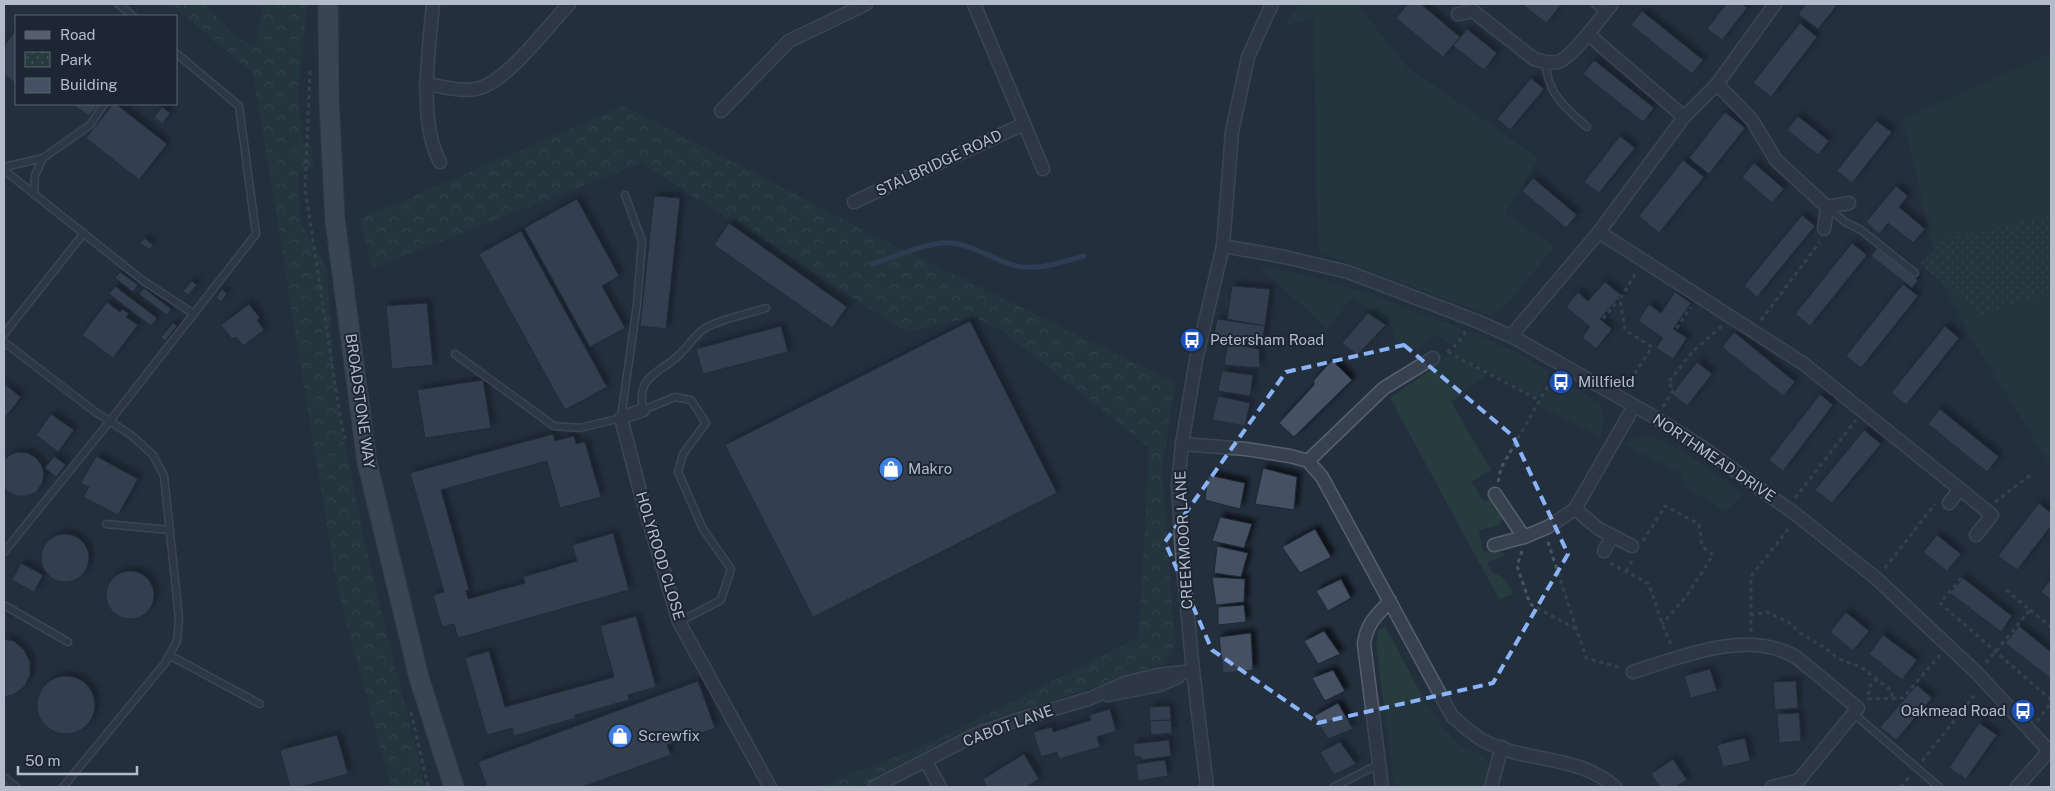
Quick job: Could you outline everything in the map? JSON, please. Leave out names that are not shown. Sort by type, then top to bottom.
[{"type":"main road","name":"BROADSTONE WAY","points":[[328,4],[329,100],[335,220],[367,462],[419,678],[454,787]]},
{"type":"street","points":[[433,4],[426,84],[432,148],[440,162]]},
{"type":"street","points":[[426,84],[452,88],[478,88],[498,79],[569,4]]},
{"type":"street","points":[[721,111],[789,40],[866,4]]},
{"type":"street","points":[[974,4],[1042,169]]},
{"type":"street","name":"CREEKMOOR LANE","points":[[1207,787],[1193,671],[1182,554],[1178,485],[1182,444],[1196,360],[1223,246],[1232,132],[1248,58],[1272,4]]},
{"type":"street","points":[[1513,337],[1516,330],[1599,232],[1684,117],[1717,84],[1776,4]]},
{"type":"street","points":[[1458,14],[1474,7],[1534,59],[1546,62],[1559,62],[1589,35],[1608,8]]},
{"type":"street","points":[[1589,35],[1684,117]]},
{"type":"street","points":[[1717,84],[1752,120],[1776,160],[1827,207]]},
{"type":"street","name":"STALBRIDGE ROAD","points":[[854,202],[1024,124]]},
{"type":"street","points":[[1827,207],[1848,203]]},
{"type":"street","points":[[1824,229],[1827,207]]},
{"type":"street","points":[[1599,232],[1804,364],[1863,411],[1992,516],[1976,535]]},
{"type":"street","name":"NORTHMEAD DRIVE","points":[[1223,246],[1285,257],[1348,272],[1474,320],[1513,337],[1656,418],[1702,447],[1787,508],[1877,578],[1981,677],[2031,729],[2050,752]]},
{"type":"street","points":[[1308,461],[1384,388],[1433,358]]},
{"type":"street","points":[[1494,545],[1524,537],[1544,529],[1575,509],[1634,406]]},
{"type":"street","points":[[621,418],[643,410]]},
{"type":"street","name":"HOLYROOD CLOSE","points":[[621,418],[641,495],[680,622],[770,787]]},
{"type":"street","points":[[1182,444],[1246,449],[1308,461],[1322,477],[1452,716],[1467,730],[1484,740],[1502,747],[1582,768],[1603,777],[1615,787]]},
{"type":"street","points":[[1949,503],[1960,489]]},
{"type":"street","points":[[1495,494],[1524,537]]},
{"type":"street","points":[[1575,509],[1599,529],[1637,545]]},
{"type":"street","points":[[1607,557],[1612,536]]},
{"type":"street","points":[[1382,787],[1364,644],[1366,630],[1390,601]]},
{"type":"street","points":[[1633,672],[1677,658],[1737,645],[1752,644],[1777,648],[1794,656],[1860,707],[1802,784],[1772,787]]},
{"type":"street","name":"CABOT LANE","points":[[874,787],[926,762],[975,735],[1091,698],[1125,683],[1158,675],[1193,671]]},
{"type":"street","points":[[1491,787],[1502,747]]},
{"type":"street","points":[[2017,787],[2050,752]]},
{"type":"street","points":[[926,762],[940,787]]},
{"type":"lane","points":[[118,4],[132,15]]},
{"type":"lane","points":[[1595,4],[1608,8]]},
{"type":"lane","points":[[4,552],[110,421],[256,234],[239,106],[178,54]]},
{"type":"lane","points":[[1546,62],[1546,77],[1555,94],[1566,108],[1587,127]]},
{"type":"lane","points":[[4,168],[43,158],[90,125],[103,105]]},
{"type":"lane","points":[[34,194],[35,175],[43,158]]},
{"type":"lane","points":[[4,168],[142,280],[194,314]]},
{"type":"lane","points":[[455,354],[554,426],[580,428],[621,418],[637,304],[642,241],[624,196]]},
{"type":"lane","points":[[1827,207],[1845,222],[1861,230],[1915,273]]},
{"type":"lane","points":[[4,334],[84,233]]},
{"type":"lane","points":[[680,622],[721,600],[731,569],[702,529],[678,472],[683,454],[706,423],[691,400],[675,398],[643,410],[642,401],[647,380],[681,354],[696,334],[709,326],[766,308]]},
{"type":"lane","points":[[4,342],[94,412],[131,434],[153,455],[164,476],[180,618],[177,641],[165,663],[63,787]]},
{"type":"lane","points":[[106,524],[170,530]]},
{"type":"lane","points":[[4,605],[68,642]]},
{"type":"lane","points":[[169,655],[260,704]]},
{"type":"lane","points":[[1860,707],[1916,768],[1939,787]]},
{"type":"lane","points":[[1334,787],[1379,764]]},
{"type":"lane","points":[[4,777],[16,787]]},
{"type":"path","points":[[1753,331],[1820,243],[1824,229]]},
{"type":"path","points":[[1598,325],[1620,299],[1644,261]]},
{"type":"path","points":[[1672,335],[1698,296]]},
{"type":"path","points":[[1619,398],[1652,346],[1625,330],[1620,299]]},
{"type":"path","points":[[1656,418],[1674,389],[1668,383],[1692,352],[1715,334],[1732,317]]},
{"type":"path","points":[[1433,358],[1448,352],[1457,344],[1474,320]]},
{"type":"path","points":[[1448,352],[1539,400]]},
{"type":"path","points":[[1495,494],[1501,468],[1560,363]]},
{"type":"path","points":[[1787,508],[1863,411]]},
{"type":"path","points":[[1985,510],[2033,473]]},
{"type":"path","points":[[1877,578],[1936,504],[1949,503]]},
{"type":"path","points":[[1637,545],[1665,506],[1699,524],[1702,546],[1712,555],[1685,598],[1662,624]]},
{"type":"path","points":[[1752,644],[1750,615],[1751,576],[1798,516]]},
{"type":"path","points":[[1544,529],[1586,658],[1633,672]]},
{"type":"path","points":[[1524,537],[1522,552],[1517,566],[1530,604],[1577,630]]},
{"type":"path","points":[[1607,557],[1649,584],[1662,624],[1677,658]]},
{"type":"path","points":[[1962,578],[1940,603],[2051,702],[2031,729]]},
{"type":"path","points":[[2004,588],[2051,627]]},
{"type":"path","points":[[1901,787],[1981,677],[1996,652],[2030,610]]},
{"type":"path","points":[[1750,615],[1767,612],[1788,622],[1803,635],[1824,647],[1839,659],[1861,668],[1878,679],[1892,691],[1892,699]]},
{"type":"path","points":[[1860,707],[1903,698],[1949,645]]},
{"type":"path","points":[[1860,707],[1869,687],[1878,679]]},
{"type":"highlighted area","points":[[1404,345],[1513,436],[1568,554],[1493,683],[1318,723],[1212,650],[1165,542],[1286,372]]},
{"type":"green space","points":[[171,4],[205,4],[235,37],[256,45],[263,4],[307,4],[298,93],[303,144],[311,145],[314,165],[298,175],[301,223],[326,264],[336,400],[370,566],[425,787],[391,787],[337,588],[253,73]]},
{"type":"green space","points":[[1300,4],[1357,4],[1407,67],[1539,158],[1505,214],[1555,246],[1505,307],[1489,315],[1320,253],[1317,223],[1314,18],[1283,26]]},
{"type":"green space","points":[[2051,53],[2051,466],[1969,334],[1940,279],[1903,119]]},
{"type":"green space","points":[[624,106],[866,231],[1175,383],[1162,469],[1175,642],[1166,664],[989,721],[923,759],[858,787],[820,787],[932,742],[1139,637],[1149,447],[1000,329],[973,317],[907,332],[641,163],[373,268],[360,219]]},
{"type":"green space","points":[[2051,215],[2051,293],[1982,315],[1920,264],[1947,238]]},
{"type":"green space","points":[[1258,265],[1309,276],[1370,294],[1465,330],[1451,345],[1436,334],[1424,345],[1414,348],[1395,342],[1392,327],[1352,298],[1327,329]]},
{"type":"green space","points":[[1469,332],[1510,349],[1550,372],[1538,397],[1452,352]]},
{"type":"green space","points":[[1450,354],[1488,374],[1451,402],[1491,470],[1471,482],[1484,502],[1493,498],[1502,514],[1500,525],[1479,530],[1483,552],[1502,549],[1504,556],[1488,562],[1490,570],[1504,579],[1513,594],[1499,599],[1390,398]]},
{"type":"green space","points":[[1554,375],[1600,403],[1605,419],[1601,437],[1538,405]]},
{"type":"green space","points":[[1645,435],[1668,443],[1709,469],[1743,494],[1726,511],[1684,487],[1680,473],[1623,444]]},
{"type":"green space","points":[[1386,628],[1426,703],[1445,730],[1460,745],[1480,755],[1488,762],[1491,768],[1485,787],[1400,787],[1394,782],[1376,644],[1379,629]]},
{"type":"building","points":[[1408,4],[1421,4],[1460,37],[1443,57],[1396,18]]},
{"type":"building","points":[[1522,4],[1562,4],[1546,23]]},
{"type":"building","points":[[1726,4],[1742,4],[1747,8],[1722,40],[1707,29]]},
{"type":"building","points":[[1806,4],[1838,4],[1818,29],[1798,14]]},
{"type":"building","points":[[1642,11],[1703,60],[1692,74],[1631,25]]},
{"type":"building","points":[[1800,23],[1817,37],[1771,97],[1753,83]]},
{"type":"building","points":[[1467,29],[1497,53],[1484,70],[1453,46]]},
{"type":"building","points":[[15,31],[15,83],[4,74],[4,46]]},
{"type":"building","points":[[1594,60],[1654,108],[1643,122],[1583,74]]},
{"type":"building","points":[[1531,78],[1544,89],[1510,130],[1497,119]]},
{"type":"building","points":[[73,105],[98,105],[89,116]]},
{"type":"building","points":[[112,105],[117,105],[167,144],[139,180],[86,138]]},
{"type":"building","points":[[162,107],[170,113],[162,124],[154,117]]},
{"type":"building","points":[[1725,112],[1745,128],[1709,174],[1689,158]]},
{"type":"building","points":[[1798,116],[1829,141],[1818,155],[1787,130]]},
{"type":"building","points":[[1876,121],[1892,132],[1852,183],[1837,171]]},
{"type":"building","points":[[1620,136],[1635,148],[1599,193],[1584,182]]},
{"type":"building","points":[[1683,160],[1704,177],[1659,233],[1639,216]]},
{"type":"building","points":[[1754,163],[1784,189],[1772,203],[1742,177]]},
{"type":"building","points":[[1533,178],[1577,215],[1566,228],[1522,191]]},
{"type":"building","points":[[1896,186],[1908,196],[1899,207],[1925,229],[1913,243],[1888,223],[1879,234],[1866,222]]},
{"type":"building","points":[[654,196],[680,198],[666,329],[640,326]]},
{"type":"building","points":[[577,199],[619,276],[602,286],[625,328],[590,347],[524,228]]},
{"type":"building","points":[[1802,215],[1815,226],[1757,297],[1744,286]]},
{"type":"building","points":[[729,223],[847,307],[832,328],[714,245]]},
{"type":"building","points":[[521,231],[607,387],[565,410],[479,254]]},
{"type":"building","points":[[144,238],[153,245],[150,250],[140,243]]},
{"type":"building","points":[[1852,243],[1867,255],[1810,326],[1795,314]]},
{"type":"building","points":[[1877,248],[1918,280],[1912,288],[1871,256]]},
{"type":"building","points":[[120,272],[138,285],[133,292],[115,278]]},
{"type":"building","points":[[192,281],[197,285],[188,295],[183,291]]},
{"type":"building","points":[[1605,282],[1621,295],[1600,319],[1612,329],[1596,349],[1582,337],[1590,327],[1566,307],[1578,292],[1588,301]]},
{"type":"building","points":[[1903,284],[1918,296],[1861,368],[1846,356]]},
{"type":"building","points":[[115,286],[157,318],[151,326],[109,294]]},
{"type":"building","points":[[1232,286],[1270,289],[1265,326],[1227,319]]},
{"type":"building","points":[[144,288],[171,309],[167,315],[139,294]]},
{"type":"building","points":[[222,289],[227,294],[221,302],[216,298]]},
{"type":"building","points":[[1675,292],[1691,303],[1673,329],[1687,338],[1673,359],[1656,348],[1663,338],[1638,321],[1649,304],[1661,313]]},
{"type":"building","points":[[107,302],[120,312],[122,309],[129,314],[126,317],[138,325],[113,358],[82,335]]},
{"type":"building","points":[[427,303],[433,365],[392,369],[386,306]]},
{"type":"building","points":[[249,304],[260,318],[257,320],[264,330],[243,346],[236,337],[232,339],[221,325]]},
{"type":"building","points":[[1368,313],[1386,325],[1357,355],[1342,343]]},
{"type":"building","points":[[1217,319],[1265,326],[1262,343],[1213,339]]},
{"type":"building","name":"Makro","points":[[970,321],[1057,493],[813,617],[725,445]]},
{"type":"building","points":[[173,323],[177,326],[165,341],[161,337]]},
{"type":"building","points":[[781,326],[788,352],[703,374],[696,349]]},
{"type":"building","points":[[1945,326],[1959,338],[1906,405],[1891,393]]},
{"type":"building","points":[[1734,332],[1795,382],[1783,396],[1722,347]]},
{"type":"building","points":[[1228,343],[1259,349],[1260,368],[1224,365]]},
{"type":"building","points":[[1332,360],[1352,380],[1294,437],[1279,423],[1314,385],[1314,380]]},
{"type":"building","points":[[1697,362],[1712,374],[1687,406],[1672,394]]},
{"type":"building","points":[[1222,371],[1253,375],[1250,396],[1218,391]]},
{"type":"building","points":[[483,380],[491,428],[425,438],[417,390]]},
{"type":"building","points":[[4,384],[21,397],[4,419]]},
{"type":"building","points":[[1820,394],[1833,405],[1783,471],[1769,460]]},
{"type":"building","points":[[1218,396],[1250,403],[1245,426],[1212,420]]},
{"type":"building","points":[[1940,409],[1999,457],[1987,472],[1928,424]]},
{"type":"building","points":[[51,414],[74,430],[58,452],[36,435]]},
{"type":"building","points":[[1864,430],[1881,444],[1832,503],[1815,490]]},
{"type":"building","points":[[553,434],[555,441],[574,436],[576,444],[585,442],[601,497],[560,508],[547,461],[441,490],[469,590],[466,591],[468,599],[525,583],[523,577],[577,561],[572,545],[613,533],[629,590],[458,638],[454,624],[442,627],[433,595],[444,592],[410,473]]},
{"type":"building","points":[[18,452],[27,453],[35,457],[41,464],[44,474],[42,484],[36,492],[27,496],[17,496],[8,492],[4,487],[4,461],[10,455]]},
{"type":"building","points":[[54,456],[66,465],[56,477],[45,468]]},
{"type":"building","points":[[96,456],[138,479],[118,515],[83,497],[89,487],[81,483]]},
{"type":"building","points":[[1263,468],[1297,477],[1294,510],[1255,504]]},
{"type":"building","points":[[1208,475],[1245,483],[1240,509],[1205,500]]},
{"type":"building","points":[[2039,503],[2051,513],[2051,526],[2017,570],[1998,556]]},
{"type":"building","points":[[1220,517],[1252,524],[1244,548],[1212,541]]},
{"type":"building","points":[[1315,529],[1331,557],[1300,573],[1282,547]]},
{"type":"building","points":[[65,534],[74,536],[82,541],[87,549],[89,558],[87,567],[82,575],[74,580],[65,582],[56,580],[48,575],[43,567],[41,558],[43,549],[48,541],[56,536]]},
{"type":"building","points":[[1937,535],[1961,554],[1947,571],[1923,552]]},
{"type":"building","points":[[1217,546],[1248,553],[1241,577],[1214,573]]},
{"type":"building","points":[[21,563],[43,575],[34,592],[12,580]]},
{"type":"building","points":[[125,571],[135,571],[147,578],[154,590],[154,600],[147,612],[135,619],[125,619],[117,615],[110,608],[106,600],[106,590],[110,582],[117,575]]},
{"type":"building","points":[[1212,577],[1245,579],[1244,602],[1216,605]]},
{"type":"building","points":[[1963,578],[2012,616],[2001,632],[1950,593]]},
{"type":"building","points":[[1341,579],[1351,598],[1328,611],[1316,591]]},
{"type":"building","points":[[2051,579],[2051,600],[2041,592]]},
{"type":"building","points":[[1244,605],[1246,622],[1218,625],[1218,607]]},
{"type":"building","points":[[1846,612],[1869,631],[1853,651],[1830,632]]},
{"type":"building","points":[[636,616],[656,687],[628,695],[629,700],[575,715],[576,718],[514,736],[512,728],[487,735],[465,658],[489,651],[505,707],[614,677],[600,626]]},
{"type":"building","points":[[2019,626],[2051,652],[2051,679],[2005,643]]},
{"type":"building","points":[[1324,631],[1340,654],[1318,664],[1304,641]]},
{"type":"building","points":[[1251,633],[1253,670],[1223,673],[1219,637]]},
{"type":"building","points":[[1883,635],[1917,660],[1902,680],[1869,654]]},
{"type":"building","points":[[4,639],[14,641],[24,650],[30,662],[30,675],[24,687],[13,695],[4,697]]},
{"type":"building","points":[[1710,669],[1717,691],[1691,698],[1684,676]]},
{"type":"building","points":[[1333,670],[1345,691],[1325,701],[1312,678]]},
{"type":"building","points":[[60,676],[72,676],[87,684],[95,699],[95,711],[87,726],[72,734],[60,734],[45,726],[37,711],[37,699],[45,684]]},
{"type":"building","name":"Screwfix","points":[[698,681],[715,728],[667,745],[671,755],[582,787],[487,787],[478,762]]},
{"type":"building","points":[[1796,681],[1798,708],[1775,710],[1773,682]]},
{"type":"building","points":[[1917,685],[1932,698],[1896,740],[1880,727]]},
{"type":"building","points":[[1338,703],[1353,729],[1328,739],[1314,716]]},
{"type":"building","points":[[1170,706],[1171,720],[1150,721],[1149,707]]},
{"type":"building","points":[[1110,709],[1116,731],[1097,737],[1100,747],[1059,759],[1057,752],[1041,757],[1033,732],[1052,727],[1053,732],[1091,720],[1089,715]]},
{"type":"building","points":[[1799,713],[1801,741],[1779,743],[1777,714]]},
{"type":"building","points":[[1171,720],[1172,733],[1151,735],[1150,721]]},
{"type":"building","points":[[1979,723],[1997,735],[1966,779],[1949,768]]},
{"type":"building","points":[[337,735],[348,774],[300,787],[290,787],[280,750]]},
{"type":"building","points":[[1745,738],[1750,761],[1723,767],[1717,745]]},
{"type":"building","points":[[1169,740],[1171,756],[1142,760],[1141,757],[1135,757],[1133,744]]},
{"type":"building","points":[[1340,742],[1356,764],[1334,775],[1320,752]]},
{"type":"building","points":[[1024,754],[1039,779],[1026,787],[987,787],[983,779]]},
{"type":"building","points":[[1673,759],[1687,780],[1675,787],[1660,787],[1651,774]]},
{"type":"building","points":[[1165,760],[1168,776],[1138,781],[1136,764]]},
{"type":"waterway","points":[[873,264],[912,250],[943,243],[967,246],[1022,267],[1040,267],[1084,256]]},
{"type":"place","name":"Petersham Road","points":[[1192,340]]},
{"type":"place","name":"Millfield","points":[[1561,382]]},
{"type":"place","name":"Makro","points":[[891,469]]},
{"type":"place","name":"Oakmead Road","points":[[2023,711]]},
{"type":"place","name":"Screwfix","points":[[620,736]]}]
